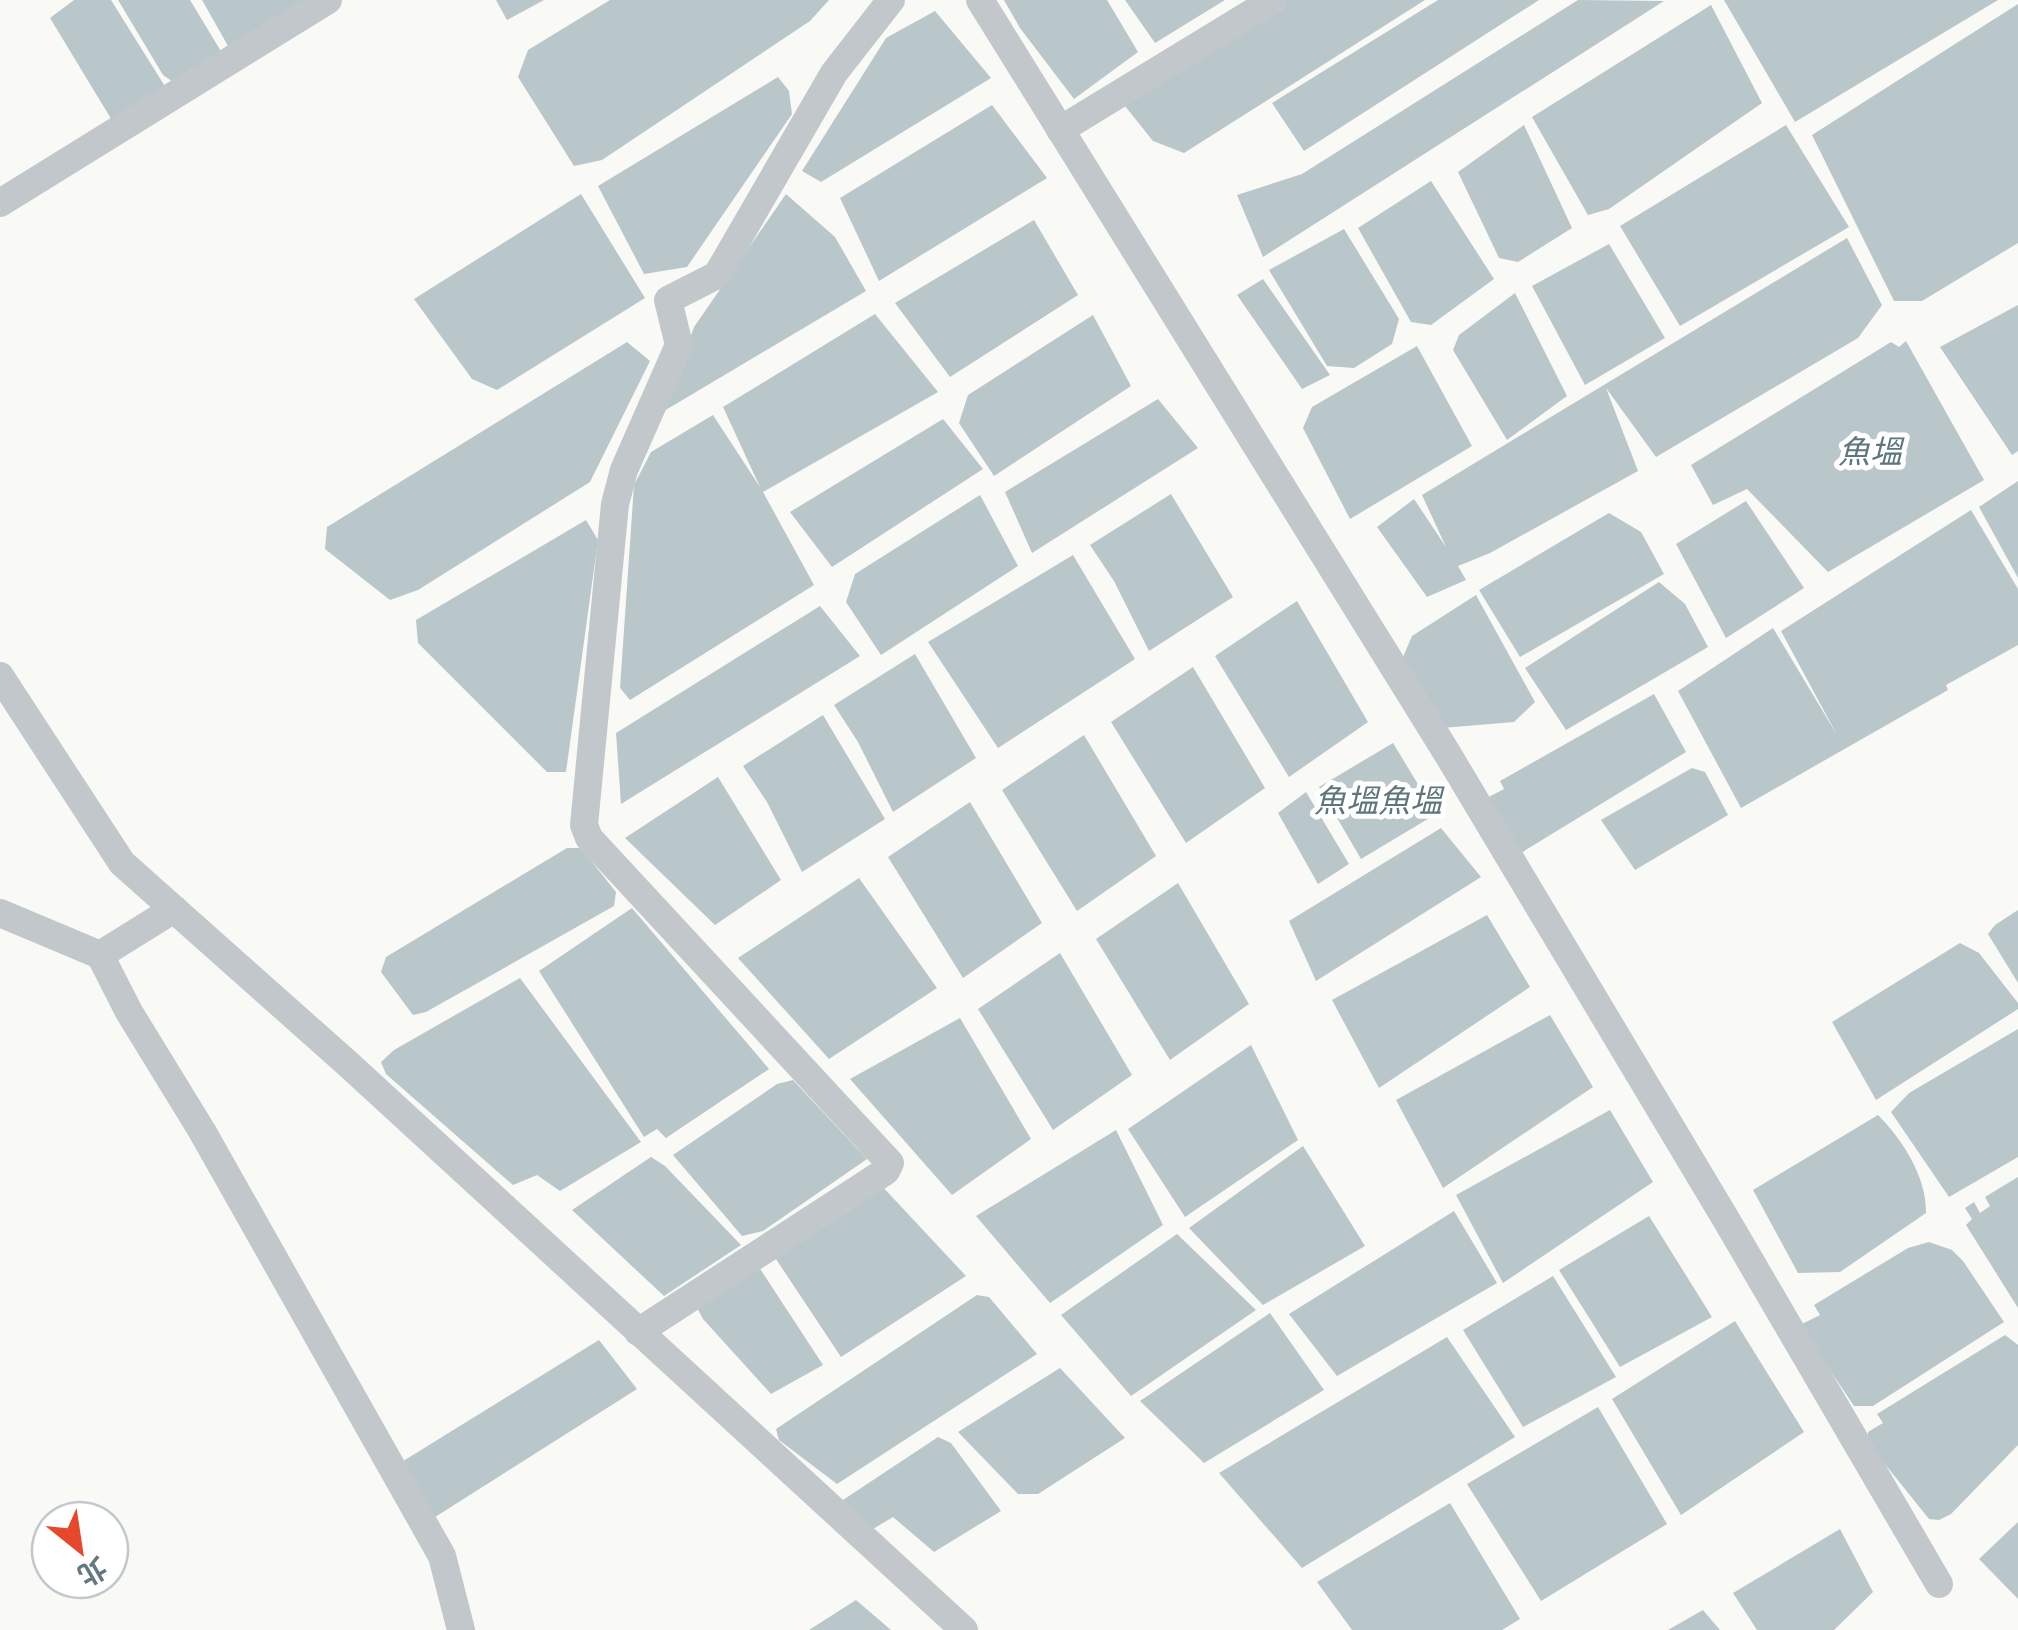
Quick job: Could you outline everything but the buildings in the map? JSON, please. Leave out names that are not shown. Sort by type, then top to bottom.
[{"type":"street","points":[[0,203],[328,0]]},
{"type":"street","points":[[638,1332],[886,1171],[890,1164],[589,838],[584,825],[616,504],[624,470],[679,346],[668,300],[717,274],[834,74],[891,0]]},
{"type":"street","points":[[980,0],[1447,753],[1938,1584]]},
{"type":"street","points":[[1060,130],[1272,0]]},
{"type":"street","points":[[0,676],[122,863],[964,1630]]},
{"type":"street","points":[[100,955],[174,909]]},
{"type":"street","points":[[0,912],[100,955],[442,1556],[462,1630]]},
{"type":"water","points":[[74,0],[111,0],[166,88],[113,122],[50,18]]},
{"type":"water","points":[[118,0],[190,0],[222,53],[176,84],[163,75]]},
{"type":"water","points":[[202,0],[319,0],[232,53]]},
{"type":"water","points":[[496,0],[544,0],[507,20]]},
{"type":"water","points":[[610,0],[829,0],[810,21],[602,160],[574,166],[518,77],[528,50]]},
{"type":"water","points":[[1004,0],[1107,0],[1138,52],[1074,99],[1020,28]]},
{"type":"water","points":[[1125,0],[1225,0],[1155,43]]},
{"type":"water","points":[[1286,0],[1425,0],[1184,153],[1153,141],[1121,101]]},
{"type":"water","points":[[1438,0],[1539,0],[1304,151],[1272,103]]},
{"type":"water","points":[[1578,0],[1664,1],[1263,257],[1237,195],[1302,174]]},
{"type":"water","points":[[1724,0],[1998,0],[1795,122]]},
{"type":"water","points":[[2018,4],[2018,243],[1922,301],[1894,301],[1812,135]]},
{"type":"water","points":[[1711,5],[1762,103],[1609,209],[1588,215],[1532,117]]},
{"type":"water","points":[[935,11],[991,78],[821,182],[802,171],[886,38]]},
{"type":"water","points":[[778,77],[789,91],[792,114],[687,267],[644,274],[598,186]]},
{"type":"water","points":[[992,105],[1047,178],[879,281],[840,198]]},
{"type":"water","points":[[1524,125],[1572,228],[1518,262],[1499,258],[1458,172]]},
{"type":"water","points":[[1786,125],[1849,227],[1680,326],[1620,226]]},
{"type":"water","points":[[1431,181],[1494,279],[1431,325],[1411,322],[1358,228]]},
{"type":"water","points":[[581,194],[645,298],[497,390],[472,379],[414,299]]},
{"type":"water","points":[[786,194],[835,237],[866,291],[664,411],[694,327]]},
{"type":"water","points":[[1034,220],[1078,295],[950,377],[895,303]]},
{"type":"water","points":[[1344,229],[1399,319],[1392,344],[1354,368],[1327,366],[1269,270]]},
{"type":"water","points":[[1847,238],[1882,305],[1858,338],[1656,457],[1606,388],[1638,471],[1490,553],[1458,566],[1466,580],[1427,597],[1377,527],[1414,499],[1446,547],[1422,495]]},
{"type":"water","points":[[1609,244],[1665,338],[1585,385],[1532,286]]},
{"type":"water","points":[[1263,279],[1330,375],[1302,389],[1237,295]]},
{"type":"water","points":[[1515,293],[1567,396],[1507,440],[1453,350],[1459,335]]},
{"type":"water","name":"魚塭","points":[[2018,305],[2018,451],[2012,455],[1940,347]]},
{"type":"water","points":[[875,314],[938,392],[763,492],[814,585],[630,700],[620,688],[634,485],[651,452],[713,415],[760,487],[723,407]]},
{"type":"water","points":[[1093,315],[1131,386],[994,476],[959,423],[968,395]]},
{"type":"water","name":"魚塭","points":[[1906,341],[1984,480],[1828,572],[1747,489],[1713,505],[1691,465],[1891,342],[1899,347]]},
{"type":"water","points":[[627,342],[650,361],[590,482],[418,590],[390,600],[325,549],[327,527]]},
{"type":"water","points":[[1417,346],[1472,446],[1350,519],[1303,428],[1312,407]]},
{"type":"water","points":[[1158,399],[1198,448],[1032,553],[1005,492]]},
{"type":"water","points":[[943,419],[983,469],[832,567],[790,512]]},
{"type":"water","name":"魚塭","points":[[2018,481],[2018,578],[1979,507]]},
{"type":"water","points":[[1171,494],[1233,597],[1149,651],[1114,581],[1090,545]]},
{"type":"water","points":[[980,495],[1018,566],[881,655],[846,602],[855,574]]},
{"type":"water","points":[[1746,501],[1804,588],[1726,638],[1676,544]]},
{"type":"water","points":[[1971,510],[2018,589],[2018,645],[1946,685],[1948,690],[1741,808],[1678,691],[1773,628],[1837,735],[1781,631]]},
{"type":"water","points":[[1609,513],[1641,532],[1664,574],[1520,657],[1479,590]]},
{"type":"water","points":[[586,520],[598,540],[566,772],[547,772],[418,643],[416,620]]},
{"type":"water","points":[[1073,555],[1135,659],[998,748],[928,642]]},
{"type":"water","points":[[1659,582],[1685,604],[1708,647],[1566,730],[1525,668]]},
{"type":"water","points":[[1476,595],[1535,702],[1514,722],[1442,728],[1400,664],[1412,636]]},
{"type":"water","points":[[1297,601],[1368,722],[1289,777],[1215,656]]},
{"type":"water","points":[[820,606],[860,656],[621,804],[616,733]]},
{"type":"water","points":[[915,654],[976,758],[893,812],[858,742],[834,705]]},
{"type":"water","points":[[1193,667],[1265,788],[1186,843],[1111,722]]},
{"type":"water","points":[[1654,694],[1686,752],[1516,856],[1481,801],[1504,789],[1500,781]]},
{"type":"water","points":[[823,715],[885,819],[802,872],[767,802],[743,766]]},
{"type":"water","points":[[1084,735],[1156,856],[1077,911],[1002,790]]},
{"type":"water","name":"魚塭魚塭","points":[[1393,743],[1436,814],[1361,859],[1319,787]]},
{"type":"water","points":[[1692,768],[1705,772],[1728,815],[1635,870],[1601,820]]},
{"type":"water","points":[[718,777],[781,880],[715,925],[625,838]]},
{"type":"water","points":[[1306,792],[1349,864],[1318,884],[1278,813]]},
{"type":"water","points":[[970,802],[1042,923],[963,978],[888,857]]},
{"type":"water","points":[[1441,828],[1481,877],[1316,981],[1289,921]]},
{"type":"water","points":[[567,848],[581,848],[616,892],[614,906],[426,1012],[413,1015],[381,972],[386,957]]},
{"type":"water","points":[[859,878],[937,988],[829,1059],[738,958]]},
{"type":"water","points":[[1178,883],[1249,1004],[1170,1060],[1096,939]]},
{"type":"water","points":[[632,908],[769,1069],[666,1138],[657,1129],[644,1137],[539,971]]},
{"type":"water","points":[[2018,910],[2018,983],[1988,934]]},
{"type":"water","points":[[1487,915],[1530,987],[1379,1088],[1332,1000]]},
{"type":"water","points":[[1960,943],[1979,953],[2018,1003],[2018,1009],[1876,1100],[1832,1022]]},
{"type":"water","points":[[1060,953],[1132,1075],[1053,1130],[978,1009]]},
{"type":"water","points":[[520,978],[641,1142],[560,1191],[537,1175],[513,1185],[386,1074],[381,1062],[394,1050]]},
{"type":"water","points":[[1550,1015],[1593,1087],[1443,1188],[1396,1100]]},
{"type":"water","points":[[960,1018],[1031,1139],[952,1195],[850,1079]]},
{"type":"water","points":[[2018,1029],[2018,1157],[1949,1197],[1891,1112],[1909,1093]]},
{"type":"water","points":[[1251,1045],[1298,1140],[1185,1217],[1128,1129]]},
{"type":"water","points":[[793,1080],[867,1159],[763,1231],[742,1236],[673,1155],[777,1084]]},
{"type":"water","points":[[1610,1110],[1653,1182],[1503,1283],[1456,1195]]},
{"type":"water","points":[[1878,1115],[1912,1160],[1922,1186],[1926,1213],[1840,1272],[1798,1273],[1753,1190]]},
{"type":"water","points":[[1116,1130],[1163,1225],[1050,1303],[976,1216]]},
{"type":"water","points":[[1303,1146],[1365,1246],[1263,1305],[1189,1228]]},
{"type":"water","points":[[651,1157],[665,1166],[741,1245],[664,1296],[572,1210]]},
{"type":"water","points":[[2018,1177],[2018,1308],[1966,1225],[1972,1219],[1965,1208],[1974,1202],[1980,1213],[1990,1206],[1985,1197]]},
{"type":"water","points":[[880,1184],[966,1276],[841,1357],[772,1253]]},
{"type":"water","points":[[1454,1211],[1497,1283],[1337,1376],[1289,1314]]},
{"type":"water","points":[[1649,1216],[1712,1317],[1620,1367],[1559,1270]]},
{"type":"water","points":[[1177,1234],[1256,1310],[1131,1396],[1061,1315]]},
{"type":"water","points":[[1929,1242],[1952,1250],[1963,1261],[2004,1322],[1873,1406],[1854,1406],[1800,1325],[1820,1315],[1814,1305],[1908,1248]]},
{"type":"water","points":[[755,1261],[823,1365],[771,1394],[703,1319],[693,1300]]},
{"type":"water","points":[[1553,1276],[1616,1377],[1523,1427],[1463,1330]]},
{"type":"water","points":[[977,1295],[989,1297],[1037,1354],[837,1484],[779,1440],[776,1429]]},
{"type":"water","points":[[1270,1313],[1324,1390],[1204,1463],[1140,1401]]},
{"type":"water","points":[[1735,1321],[1804,1432],[1681,1515],[1612,1399]]},
{"type":"water","points":[[2005,1335],[2018,1345],[2018,1445],[1951,1514],[1939,1520],[1929,1519],[1868,1443],[1868,1432],[1883,1423],[1877,1414]]},
{"type":"water","points":[[1447,1337],[1515,1437],[1302,1568],[1219,1473]]},
{"type":"water","points":[[599,1340],[637,1389],[432,1519],[400,1463]]},
{"type":"water","points":[[1060,1368],[1125,1438],[1038,1494],[1018,1494],[958,1432]]},
{"type":"water","points":[[1598,1407],[1667,1524],[1541,1601],[1467,1484]]},
{"type":"water","points":[[938,1437],[951,1443],[1001,1511],[934,1552],[893,1517],[873,1529],[843,1500]]},
{"type":"water","points":[[1450,1503],[1520,1619],[1502,1630],[1352,1630],[1317,1582]]},
{"type":"water","points":[[2018,1522],[2018,1599],[1979,1559]]},
{"type":"water","points":[[1840,1529],[1873,1592],[1834,1630],[1757,1630],[1733,1593]]},
{"type":"water","points":[[856,1600],[891,1630],[809,1630]]},
{"type":"water","points":[[1703,1610],[1720,1630],[1668,1630]]}]
